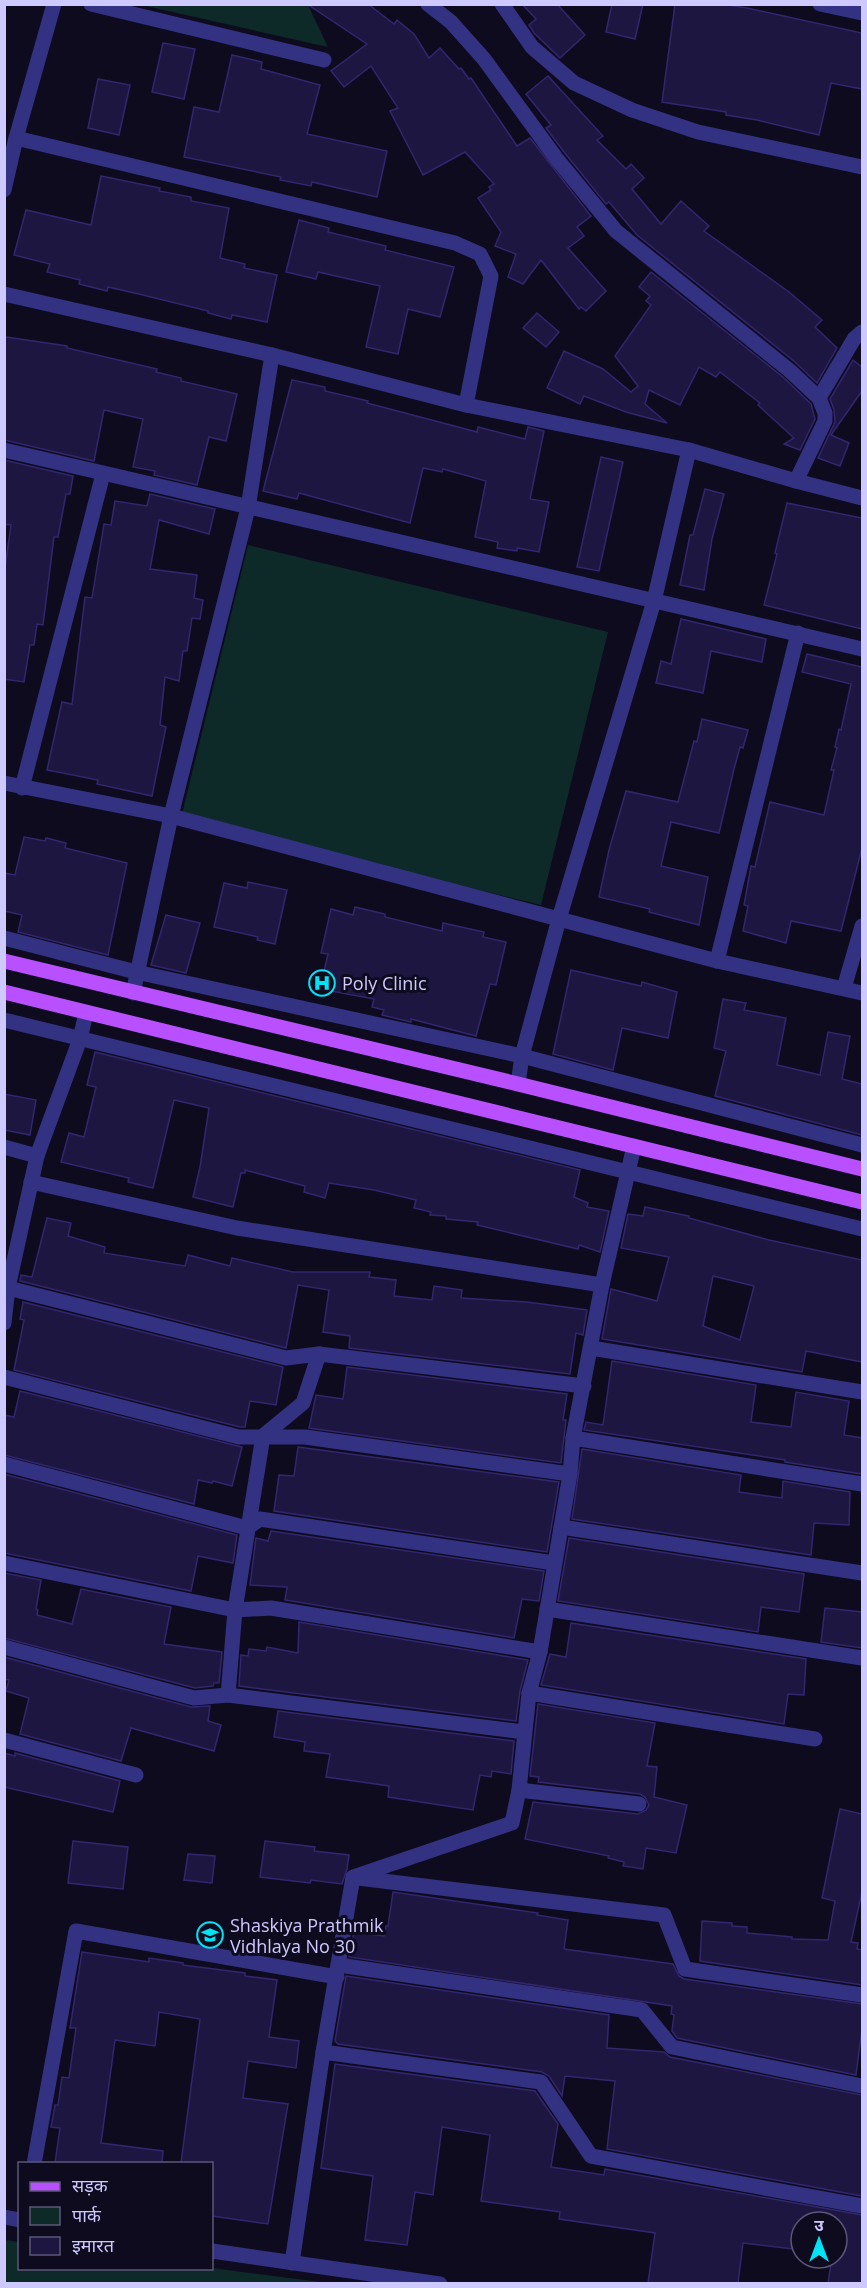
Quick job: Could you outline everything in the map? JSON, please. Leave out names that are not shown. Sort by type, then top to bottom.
[{"type":"main road","points":[[4,961],[862,1169]]},
{"type":"main road","points":[[4,992],[862,1202]]},
{"type":"street","points":[[4,190],[16,138],[54,4]]},
{"type":"street","points":[[91,4],[324,60]]},
{"type":"street","points":[[428,4],[451,21],[483,59],[556,158],[616,231],[789,370],[819,398],[825,413],[825,421],[796,481]]},
{"type":"street","points":[[502,4],[532,47],[573,83],[632,110],[698,132],[862,167]]},
{"type":"street","points":[[820,4],[862,14]]},
{"type":"street","points":[[16,138],[455,243],[480,254],[491,276],[466,405]]},
{"type":"street","points":[[4,294],[272,355],[466,405],[689,450],[862,498]]},
{"type":"street","points":[[819,398],[854,339],[862,332]]},
{"type":"street","points":[[133,993],[171,816],[248,507],[272,355]]},
{"type":"street","points":[[4,450],[862,649]]},
{"type":"street","points":[[518,1084],[522,1056],[558,919],[654,600],[689,450]]},
{"type":"street","points":[[22,788],[103,474]]},
{"type":"street","points":[[717,961],[798,633]]},
{"type":"street","points":[[4,783],[171,816],[717,961],[862,993]]},
{"type":"street","points":[[844,988],[862,926]]},
{"type":"street","points":[[4,938],[136,972],[522,1056],[862,1145]]},
{"type":"street","points":[[4,1323],[8,1288],[37,1156],[80,1039],[86,1013]]},
{"type":"street","points":[[4,1020],[862,1229]]},
{"type":"street","points":[[353,1877],[512,1823],[519,1790],[529,1693],[540,1652],[570,1474],[573,1438],[602,1285],[633,1146]]},
{"type":"street","points":[[4,1148],[37,1156]]},
{"type":"street","points":[[31,1182],[237,1228],[602,1285]]},
{"type":"street","points":[[8,1288],[286,1358],[319,1354],[584,1386]]},
{"type":"street","points":[[591,1348],[862,1392]]},
{"type":"street","points":[[228,1695],[235,1610],[263,1436],[303,1403],[319,1354]]},
{"type":"street","points":[[4,1377],[239,1437],[305,1437],[570,1474]]},
{"type":"street","points":[[573,1438],[862,1484]]},
{"type":"street","points":[[4,1464],[247,1528],[260,1519],[554,1563]]},
{"type":"street","points":[[561,1527],[862,1573]]},
{"type":"street","points":[[4,1563],[235,1610],[271,1608],[540,1652]]},
{"type":"street","points":[[546,1609],[862,1658]]},
{"type":"street","points":[[4,1647],[194,1698],[228,1695],[524,1732]]},
{"type":"street","points":[[529,1693],[815,1739]]},
{"type":"street","points":[[4,1740],[136,1775]]},
{"type":"street","points":[[519,1790],[639,1804]]},
{"type":"street","points":[[292,2264],[323,2052],[353,1877]]},
{"type":"street","points":[[353,1877],[664,1915],[685,1969],[862,1995]]},
{"type":"street","points":[[34,2162],[76,1931],[338,1971],[642,2010],[672,2047],[862,2086]]},
{"type":"street","points":[[323,2052],[541,2082],[591,2156],[862,2206]]},
{"type":"street","points":[[213,2251],[440,2283]]},
{"type":"green space","points":[[141,5],[308,5],[328,47]]},
{"type":"green space","points":[[248,545],[608,632],[541,905],[181,818]]},
{"type":"green space","points":[[5,2240],[18,2242],[18,2270],[213,2270],[213,2268],[329,2283],[5,2283]]},
{"type":"building","points":[[307,4],[368,4],[394,24],[397,20],[414,34],[429,58],[440,48],[469,79],[471,78],[517,146],[530,138],[591,216],[577,227],[584,236],[568,248],[606,291],[586,311],[581,307],[579,309],[541,260],[523,284],[508,277],[516,254],[495,246],[501,232],[478,198],[491,190],[489,187],[494,184],[465,152],[423,175],[390,111],[398,108],[371,66],[344,87],[331,71],[367,44]]},
{"type":"building","points":[[522,4],[557,4],[585,35],[560,58],[534,33],[529,25],[536,19]]},
{"type":"building","points":[[612,4],[643,4],[635,39],[606,32]]},
{"type":"building","points":[[675,4],[722,4],[862,33],[862,89],[831,83],[819,135],[726,115],[726,112],[662,102]]},
{"type":"building","points":[[163,43],[195,49],[184,99],[152,92]]},
{"type":"building","points":[[232,55],[262,62],[261,69],[320,85],[307,134],[387,151],[377,197],[312,182],[311,186],[280,180],[281,177],[184,157],[194,107],[219,112]]},
{"type":"building","points":[[548,76],[603,136],[597,140],[626,169],[631,164],[644,178],[632,189],[661,224],[681,201],[709,226],[704,231],[789,292],[822,320],[815,327],[837,348],[817,383],[795,362],[637,235],[609,202],[606,204],[546,128],[551,125],[526,94]]},
{"type":"building","points":[[98,79],[130,85],[119,135],[88,128]]},
{"type":"building","points":[[101,176],[160,188],[159,191],[191,197],[191,201],[229,208],[220,258],[245,264],[244,268],[277,275],[267,322],[232,315],[231,319],[143,295],[108,287],[107,291],[79,284],[80,280],[47,272],[50,264],[14,255],[26,210],[91,225]]},
{"type":"building","points":[[299,220],[329,228],[328,232],[386,246],[385,250],[454,267],[440,317],[408,309],[398,354],[366,347],[380,286],[318,272],[316,279],[286,272]]},
{"type":"building","points":[[651,272],[783,377],[811,404],[815,419],[800,450],[784,444],[794,438],[758,405],[760,403],[720,372],[716,377],[699,367],[680,405],[649,390],[645,404],[667,423],[626,412],[584,396],[580,404],[547,388],[564,351],[603,369],[631,392],[638,386],[615,356],[651,305],[646,301],[650,296],[639,287]]},
{"type":"building","points":[[537,313],[559,332],[546,347],[523,328]]},
{"type":"building","points":[[6,337],[67,346],[67,348],[157,369],[156,372],[181,378],[181,381],[237,394],[226,441],[209,437],[197,485],[154,475],[155,471],[133,467],[143,419],[104,410],[94,461],[4,440]]},
{"type":"building","points":[[853,360],[862,367],[862,391],[831,435],[849,443],[840,466],[818,458],[835,422],[830,399]]},
{"type":"building","points":[[292,380],[325,387],[325,391],[477,432],[478,427],[525,439],[528,427],[544,431],[530,499],[549,502],[539,552],[517,548],[517,551],[497,548],[498,542],[475,537],[486,481],[443,469],[442,472],[423,468],[410,523],[299,493],[297,499],[263,491]]},
{"type":"building","points":[[601,457],[623,462],[599,571],[577,567]]},
{"type":"building","points":[[4,460],[73,476],[70,494],[66,494],[58,537],[54,537],[43,625],[37,624],[34,645],[30,645],[24,682],[4,679],[4,575],[11,525],[4,524]]},
{"type":"building","points":[[705,489],[724,494],[712,539],[704,590],[680,585],[690,535],[693,535]]},
{"type":"building","points":[[150,494],[215,509],[209,534],[159,520],[150,569],[197,575],[194,598],[203,600],[200,619],[192,618],[187,651],[183,651],[179,681],[165,677],[160,725],[166,727],[152,796],[97,784],[98,780],[47,770],[62,702],[72,704],[85,597],[92,598],[104,524],[111,525],[115,501],[147,506]]},
{"type":"building","points":[[787,503],[862,518],[862,629],[764,605]]},
{"type":"building","points":[[681,619],[766,639],[762,662],[711,651],[703,693],[656,683],[661,661],[671,664]]},
{"type":"building","points":[[807,654],[862,667],[862,848],[841,931],[791,921],[786,943],[743,931],[748,906],[744,905],[751,866],[755,867],[770,802],[824,815],[834,770],[831,770],[837,748],[835,747],[851,684],[802,672]]},
{"type":"building","points":[[702,719],[748,730],[743,748],[740,747],[719,833],[671,822],[661,866],[708,877],[699,925],[649,912],[650,909],[599,897],[609,850],[626,791],[678,802]]},
{"type":"building","points":[[24,837],[45,841],[46,838],[66,843],[65,848],[127,863],[108,955],[18,932],[22,915],[4,911],[4,873],[15,875]]},
{"type":"building","points":[[248,882],[287,890],[275,944],[257,940],[258,937],[214,927],[224,883],[247,888]]},
{"type":"building","points":[[355,907],[442,931],[443,923],[484,932],[483,937],[506,942],[496,985],[490,984],[476,1036],[411,1019],[411,1022],[382,1015],[384,1010],[372,1007],[374,999],[320,989],[328,954],[321,953],[331,909],[353,915]]},
{"type":"building","points":[[166,915],[200,923],[186,973],[151,965]]},
{"type":"building","points":[[571,970],[641,986],[642,982],[677,992],[668,1038],[622,1028],[613,1070],[553,1054]]},
{"type":"building","points":[[723,999],[746,1003],[744,1010],[786,1018],[777,1065],[820,1075],[828,1032],[850,1036],[842,1079],[862,1084],[862,1135],[715,1096],[726,1051],[714,1048]]},
{"type":"building","points":[[95,1052],[580,1170],[574,1197],[588,1203],[587,1207],[609,1211],[600,1252],[579,1245],[578,1249],[477,1225],[478,1222],[430,1215],[431,1212],[414,1208],[416,1200],[374,1190],[329,1183],[325,1198],[304,1192],[305,1186],[245,1170],[245,1173],[241,1173],[233,1207],[193,1197],[209,1108],[174,1100],[153,1188],[128,1182],[129,1178],[61,1162],[69,1133],[84,1137],[96,1087],[87,1085]]},
{"type":"building","points":[[4,1094],[36,1100],[30,1135],[4,1130]]},
{"type":"building","points":[[645,1207],[689,1216],[689,1218],[769,1240],[862,1260],[862,1362],[806,1351],[802,1372],[602,1339],[611,1289],[657,1301],[669,1257],[621,1248],[628,1214],[643,1216]],"holes":[[[713,1276],[754,1286],[740,1340],[703,1326]]]},
{"type":"building","points":[[47,1218],[71,1223],[68,1236],[105,1247],[104,1253],[185,1266],[188,1255],[230,1266],[232,1258],[293,1272],[370,1272],[369,1277],[396,1280],[394,1296],[432,1300],[434,1286],[462,1290],[461,1298],[527,1302],[587,1310],[583,1335],[576,1333],[570,1374],[349,1348],[350,1336],[323,1332],[329,1290],[298,1285],[286,1348],[20,1281],[21,1275],[32,1277]]},
{"type":"building","points":[[23,1302],[283,1367],[276,1405],[250,1401],[245,1427],[240,1427],[14,1370],[24,1320],[20,1319]]},
{"type":"building","points":[[612,1361],[756,1385],[751,1422],[791,1427],[796,1392],[849,1401],[844,1435],[862,1438],[862,1474],[584,1430],[586,1422],[603,1425]]},
{"type":"building","points":[[347,1367],[567,1394],[561,1463],[309,1428],[316,1395],[343,1399]]},
{"type":"building","points":[[20,1391],[242,1447],[232,1486],[198,1480],[194,1504],[4,1455],[4,1415],[14,1417]]},
{"type":"building","points":[[298,1447],[559,1482],[547,1552],[274,1511],[279,1475],[294,1476]]},
{"type":"building","points":[[582,1449],[741,1475],[739,1492],[782,1498],[783,1481],[850,1492],[849,1525],[814,1523],[811,1555],[572,1519]]},
{"type":"building","points":[[4,1474],[237,1535],[233,1563],[198,1556],[191,1591],[4,1553]]},
{"type":"building","points":[[271,1531],[544,1571],[539,1601],[522,1599],[514,1638],[285,1600],[287,1587],[250,1585],[256,1538],[268,1541]]},
{"type":"building","points":[[569,1538],[804,1574],[799,1612],[761,1607],[758,1632],[558,1601]]},
{"type":"building","points":[[4,1573],[41,1580],[37,1615],[72,1624],[81,1589],[171,1607],[164,1644],[222,1652],[219,1683],[195,1688],[4,1638]]},
{"type":"building","points":[[825,1608],[862,1612],[862,1648],[821,1642]]},
{"type":"building","points":[[299,1622],[528,1660],[520,1691],[516,1721],[239,1686],[241,1655],[248,1656],[249,1649],[266,1651],[267,1647],[298,1653]]},
{"type":"building","points":[[571,1623],[806,1659],[804,1695],[788,1694],[784,1724],[541,1685],[550,1654],[566,1657]]},
{"type":"building","points":[[4,1657],[191,1707],[210,1706],[208,1721],[221,1725],[214,1751],[131,1728],[121,1761],[20,1734],[29,1698],[6,1691],[9,1680],[4,1679]]},
{"type":"building","points":[[538,1704],[655,1723],[647,1766],[657,1767],[654,1797],[687,1805],[676,1853],[646,1848],[643,1869],[623,1866],[624,1862],[608,1858],[609,1856],[525,1839],[533,1802],[638,1814],[646,1810],[649,1805],[645,1797],[640,1794],[538,1782],[539,1777],[530,1776]]},
{"type":"building","points":[[278,1711],[514,1741],[511,1774],[492,1771],[491,1777],[480,1775],[473,1810],[388,1797],[389,1786],[326,1777],[330,1754],[304,1751],[305,1742],[274,1737]]},
{"type":"building","points":[[4,1753],[15,1756],[15,1753],[120,1781],[113,1812],[4,1787]]},
{"type":"building","points":[[840,1809],[862,1814],[862,1892],[851,1942],[858,1943],[857,1949],[862,1950],[862,1985],[700,1961],[702,1921],[732,1923],[732,1926],[747,1927],[747,1933],[792,1937],[792,1939],[828,1940],[835,1901],[822,1898]]},
{"type":"building","points":[[73,1841],[128,1847],[123,1889],[68,1883]]},
{"type":"building","points":[[265,1841],[315,1847],[314,1851],[349,1855],[342,1884],[260,1877]]},
{"type":"building","points":[[188,1854],[215,1856],[212,1883],[184,1880]]},
{"type":"building","points":[[393,1892],[538,1913],[537,1915],[568,1920],[564,1949],[673,1964],[679,1976],[684,1979],[862,2004],[862,2029],[856,2075],[677,2038],[672,2031],[674,2015],[671,2014],[672,2006],[349,1957],[354,1932],[384,1936],[386,1926],[388,1926]]},
{"type":"building","points":[[82,1952],[149,1962],[149,1958],[277,1980],[269,2037],[299,2041],[296,2068],[248,2061],[243,2098],[288,2104],[268,2224],[213,2216],[213,2162],[181,2162],[200,2019],[159,2012],[155,2046],[115,2040],[101,2143],[163,2151],[162,2162],[55,2162],[60,2128],[51,2127],[55,2105],[58,2105],[62,2077],[69,2078],[76,2028],[70,2028]]},
{"type":"building","points":[[346,1976],[609,2015],[607,2048],[664,2052],[670,2057],[862,2095],[862,2196],[607,2149],[615,2081],[565,2076],[562,2096],[549,2076],[542,2072],[338,2044],[335,2041]]},
{"type":"building","points":[[335,2064],[535,2091],[558,2124],[551,2167],[604,2175],[605,2169],[834,2210],[789,2210],[789,2249],[743,2243],[738,2283],[648,2283],[655,2233],[559,2219],[560,2212],[481,2201],[490,2135],[442,2127],[433,2195],[415,2192],[407,2245],[365,2240],[373,2176],[321,2168]]},
{"type":"building","points":[[849,2213],[862,2215],[862,2283],[828,2283],[830,2270],[849,2270]]},
{"type":"place","name":"Poly Clinic","points":[[322,983]]},
{"type":"place","name":"Shaskiya Prathmik Vidhlaya No 30","points":[[210,1935]]}]
